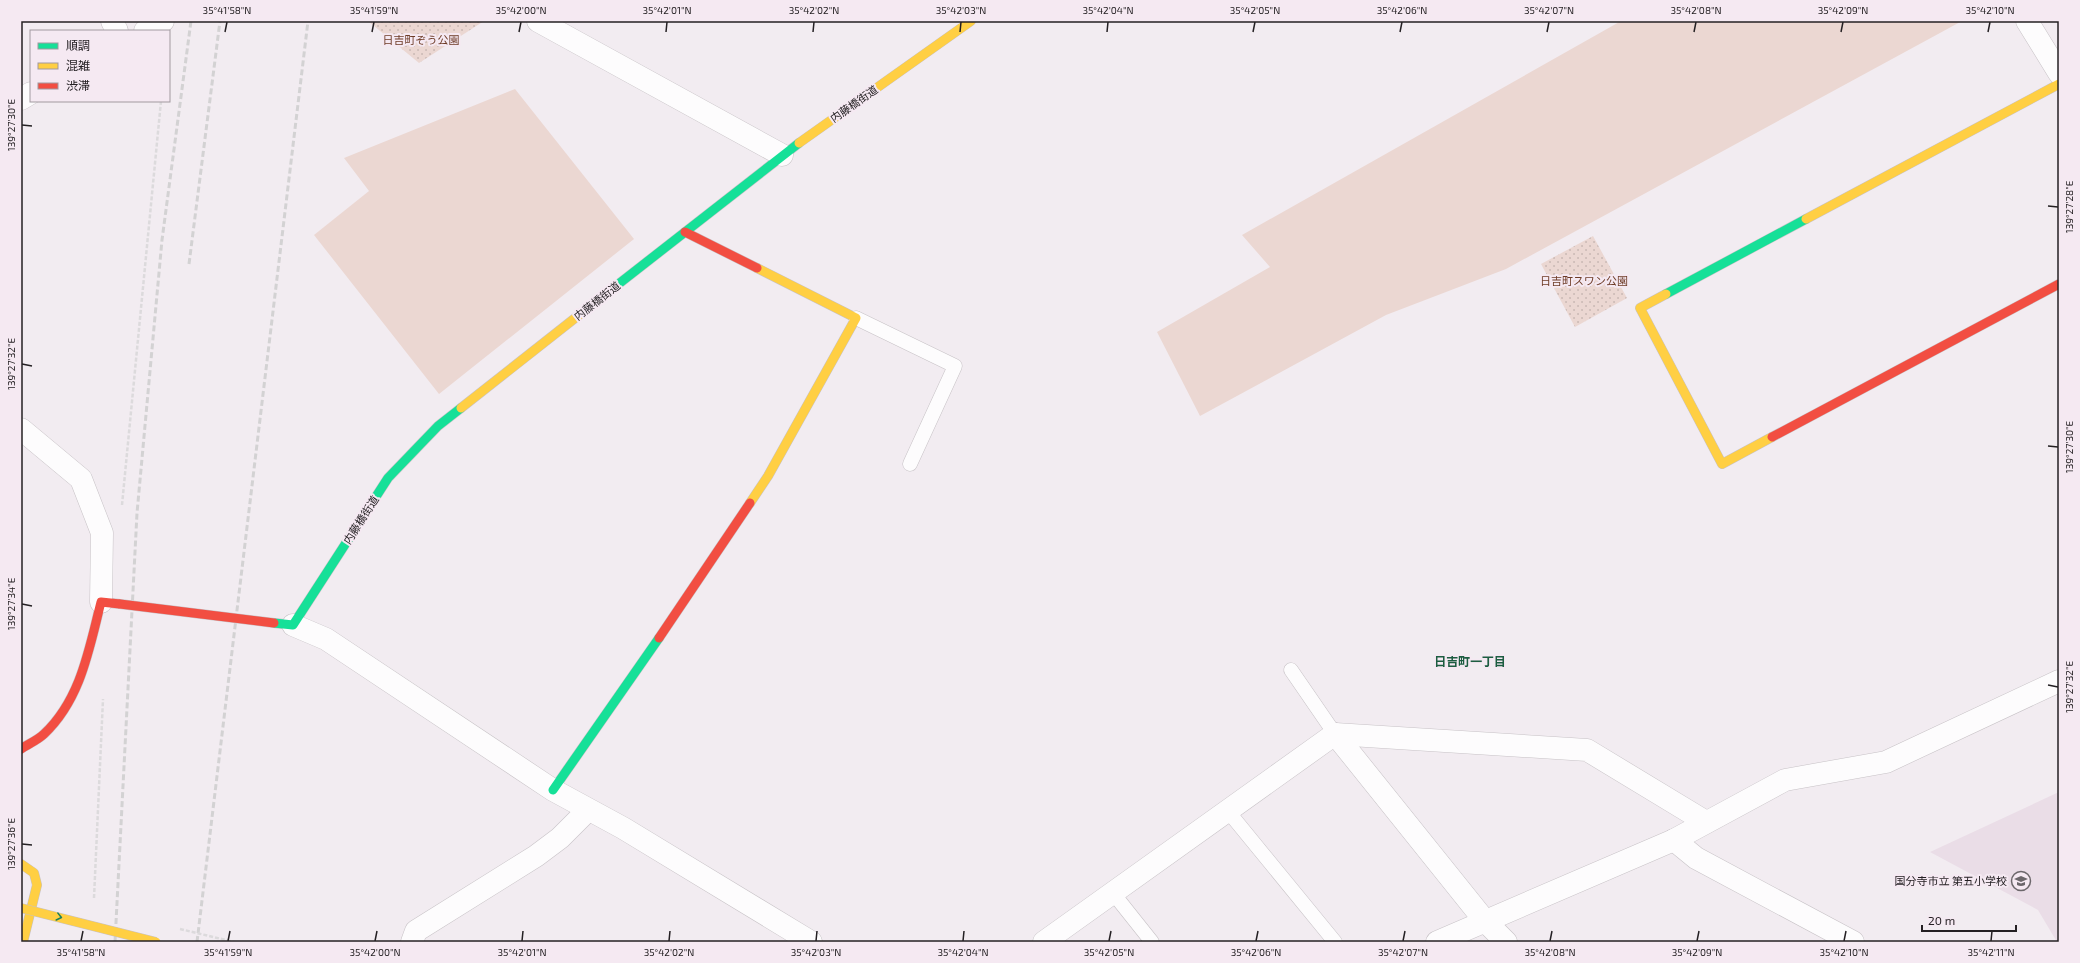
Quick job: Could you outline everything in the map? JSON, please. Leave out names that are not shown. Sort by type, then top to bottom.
[{"type":"street","points":[[112,21],[116,30]]},
{"type":"street","points":[[147,30],[163,21]]},
{"type":"street","points":[[538,21],[782,155]]},
{"type":"street","name":"内藤橋街道","points":[[284,624],[388,478],[438,426],[782,155],[971,21]]},
{"type":"street","points":[[2027,21],[2059,73]]},
{"type":"street","points":[[2059,84],[1640,308],[1722,464],[2059,284]]},
{"type":"street","points":[[21,99],[30,94]]},
{"type":"street","points":[[553,790],[623,691],[768,476],[856,318],[685,232]]},
{"type":"street","points":[[21,429],[81,479],[102,533],[111,603],[71,701],[44,734],[21,749]]},
{"type":"street","points":[[111,603],[284,624],[326,639],[553,790],[623,828],[811,942]]},
{"type":"street","points":[[1437,942],[1674,840],[1785,780],[1886,762],[2059,681]]},
{"type":"street","points":[[1335,734],[1486,921],[1506,942]]},
{"type":"street","points":[[1044,942],[1114,893],[1226,810],[1335,734],[1587,750],[1706,822]]},
{"type":"street","points":[[412,942],[416,930],[536,856],[560,838],[588,810]]},
{"type":"street","points":[[1674,840],[1696,858],[1853,942]]},
{"type":"street","points":[[21,864],[34,873],[37,885],[23,942]]},
{"type":"street","points":[[21,908],[156,942]]},
{"type":"lane","points":[[856,318],[955,366],[910,464]]},
{"type":"lane","points":[[1292,670],[1335,734]]},
{"type":"lane","points":[[1226,810],[1334,942]]},
{"type":"lane","points":[[1114,893],[1152,942]]},
{"type":"path","points":[[102,533],[121,520],[161,102]]},
{"type":"path","points":[[84,669],[104,684],[94,903]]},
{"type":"shaded area","name":"国分寺市立 第五小学校","points":[[2059,792],[2059,942],[2057,942],[2038,910],[1930,852]]},
{"type":"green space","name":"日吉町ぞう公園","points":[[368,21],[484,21],[419,63]]},
{"type":"green space","points":[[1621,21],[1962,21],[1506,269],[1386,315],[1200,416],[1157,332],[1270,267],[1242,235]]},
{"type":"green space","points":[[515,89],[634,239],[439,394],[314,235],[369,191],[344,158]]},
{"type":"green space","name":"日吉町スワン公園","points":[[1593,236],[1627,298],[1575,327],[1541,264]]},
{"type":"railway","points":[[115,942],[137,513],[162,240],[191,21]]},
{"type":"railway","points":[[189,264],[220,21]]},
{"type":"railway","points":[[197,942],[308,21]]},
{"type":"traffic: fast","points":[[598,300],[799,143]]},
{"type":"traffic: fast","points":[[1666,294],[1806,219]]},
{"type":"traffic: fast","points":[[274,623],[293,625],[388,478],[438,426],[461,408]]},
{"type":"traffic: fast","points":[[553,790],[659,638]]},
{"type":"traffic: slow","points":[[799,143],[971,21]]},
{"type":"traffic: slow","points":[[1806,219],[2059,84]]},
{"type":"traffic: slow","points":[[750,503],[768,476],[856,318],[757,268]]},
{"type":"traffic: slow","points":[[1666,294],[1640,308],[1722,464],[1772,437]]},
{"type":"traffic: slow","points":[[461,408],[598,300]]},
{"type":"traffic: slow","points":[[21,864],[34,873],[37,885],[23,942]]},
{"type":"traffic: slow","points":[[21,908],[156,942]]},
{"type":"traffic: jam","points":[[685,232],[757,268]]},
{"type":"traffic: jam","points":[[1772,437],[2059,284]]},
{"type":"traffic: jam","points":[[659,638],[750,503]]},
{"type":"traffic: jam","points":[[21,749],[44,734],[57,720],[67,705],[82,672],[101,602],[120,604]]},
{"type":"traffic: jam","points":[[120,604],[274,623]]},
{"type":"place","name":"国分寺市立 第五小学校","points":[[2021,881]]},
{"type":"district","name":"日吉町一丁目","points":[[1470,662]]}]
